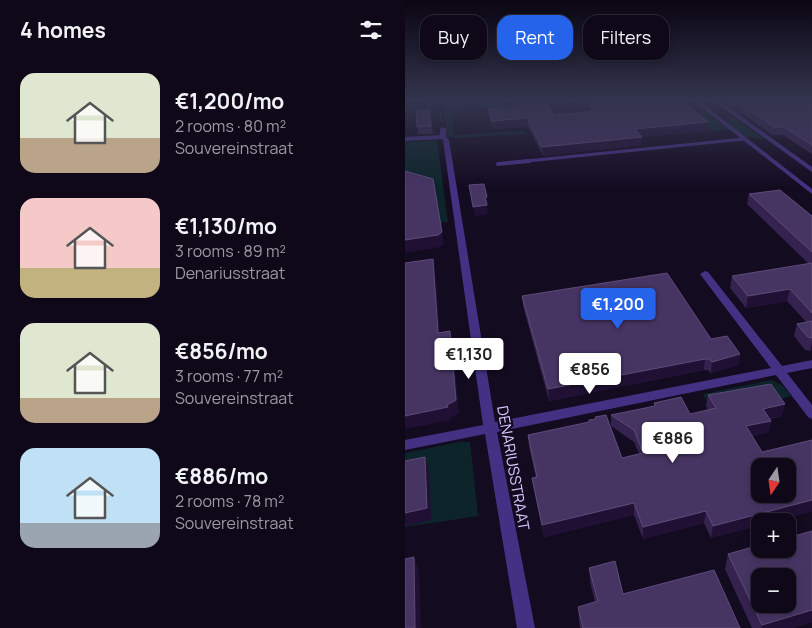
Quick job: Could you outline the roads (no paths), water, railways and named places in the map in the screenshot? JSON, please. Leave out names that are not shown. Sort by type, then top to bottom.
[{"type":"street","points":[[732,129],[812,192]]},
{"type":"street","points":[[755,129],[812,170]]},
{"type":"street","name":"DENARIUSSTRAAT","points":[[405,139],[443,132],[446,140],[490,430],[526,628]]},
{"type":"street","points":[[705,274],[812,414]]},
{"type":"street","points":[[405,445],[490,430],[812,364]]},
{"type":"lane","points":[[498,164],[744,139]]}]
